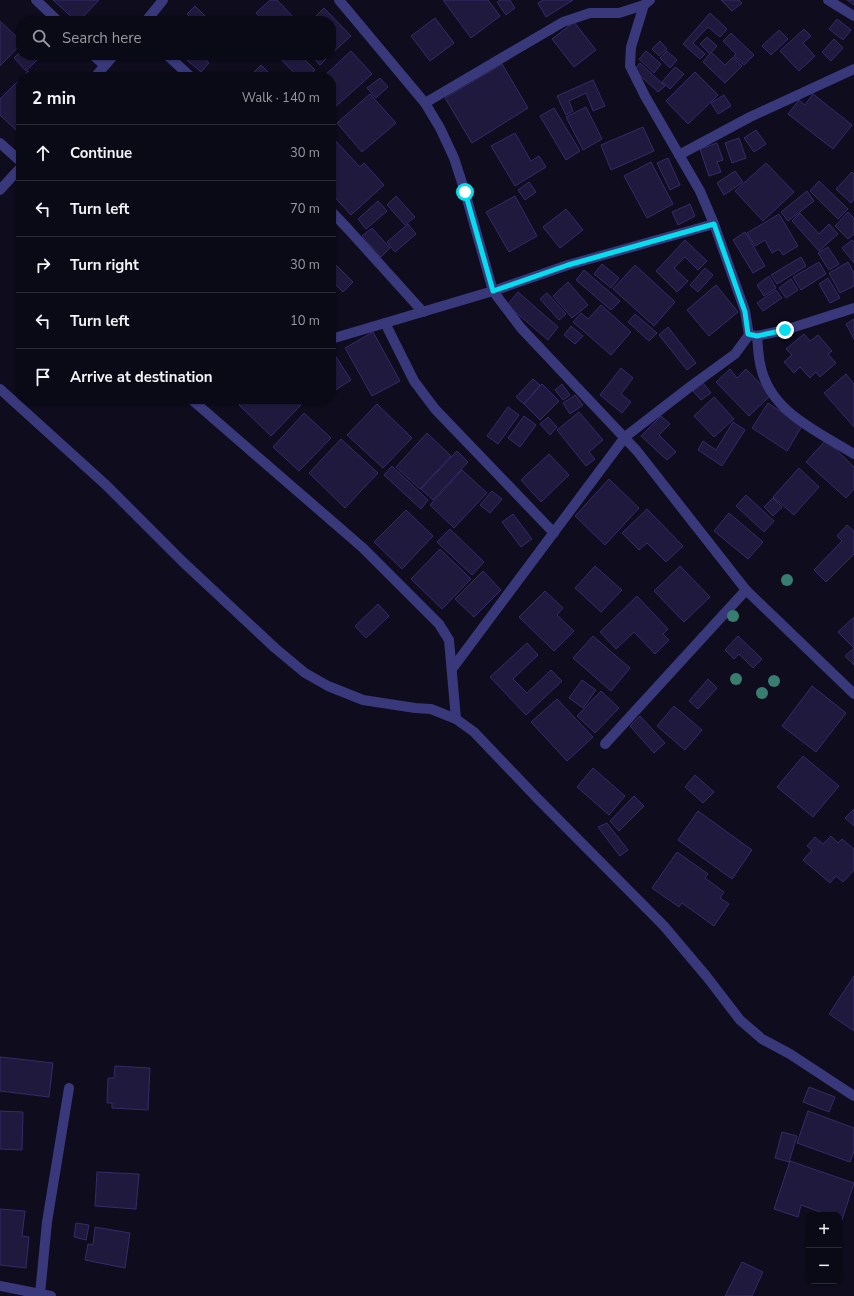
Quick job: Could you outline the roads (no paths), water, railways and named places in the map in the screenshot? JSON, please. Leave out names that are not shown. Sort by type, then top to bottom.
[{"type":"street","points":[[36,0],[53,16]]},
{"type":"street","points":[[150,16],[163,0]]},
{"type":"street","points":[[339,0],[425,102],[440,128],[454,158],[493,291],[521,328],[637,451],[746,590],[854,694]]},
{"type":"street","points":[[828,0],[854,16]]},
{"type":"street","points":[[425,102],[563,22],[590,13],[620,13],[647,2]]},
{"type":"street","points":[[647,2],[631,47],[630,66],[645,96],[700,191],[714,224],[753,335],[760,364],[768,387],[778,402],[793,416],[854,454]]},
{"type":"street","points":[[99,60],[104,65]]},
{"type":"street","points":[[99,72],[109,60]]},
{"type":"street","points":[[172,60],[186,72]]},
{"type":"street","points":[[679,155],[750,117],[854,69]]},
{"type":"street","points":[[0,143],[16,157]]},
{"type":"street","points":[[0,190],[16,172]]},
{"type":"street","points":[[336,216],[423,312]]},
{"type":"street","points":[[336,338],[493,291],[568,265],[714,224]]},
{"type":"street","points":[[452,669],[625,437],[735,354],[753,335],[785,330],[854,308]]},
{"type":"street","points":[[385,323],[414,381],[435,409],[554,532]]},
{"type":"street","points":[[0,389],[16,402]]},
{"type":"street","points":[[10,397],[16,397]]},
{"type":"street","points":[[18,404],[106,485],[183,562],[269,643],[305,673],[328,686],[363,700],[414,708],[431,709],[456,718],[474,732],[664,926],[707,976],[740,1020],[762,1040],[790,1054],[854,1096]]},
{"type":"street","points":[[197,404],[363,548],[439,624],[449,640],[456,718]]},
{"type":"street","points":[[604,744],[746,590]]},
{"type":"street","points":[[40,1294],[47,1222],[69,1088]]},
{"type":"street","points":[[0,1286],[51,1296]]}]
